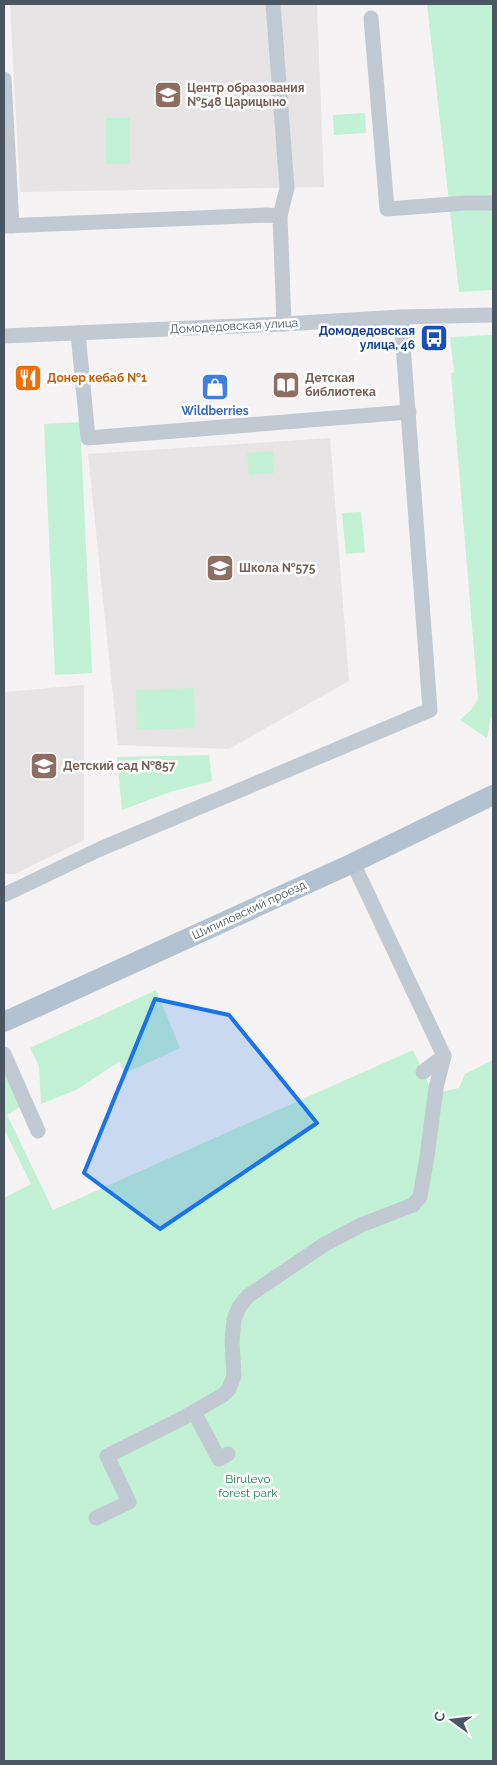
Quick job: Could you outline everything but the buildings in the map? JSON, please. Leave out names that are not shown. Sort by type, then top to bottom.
[{"type":"main road","name":"Шипиловский проезд","points":[[4,1022],[353,863],[493,795]]},
{"type":"street","points":[[273,4],[286,188],[280,216],[284,324]]},
{"type":"street","points":[[371,18],[388,209],[466,203],[493,203]]},
{"type":"street","points":[[4,79],[8,226],[259,215],[280,216]]},
{"type":"street","name":"Домодедовская улица","points":[[4,336],[78,334],[401,317],[493,315]]},
{"type":"street","points":[[4,895],[100,849],[430,710],[401,317]]},
{"type":"street","points":[[78,334],[88,438],[408,412]]},
{"type":"street","points":[[353,863],[444,1056],[447,1088]]},
{"type":"street","points":[[4,1054],[38,1131]]},
{"type":"street","points":[[423,1072],[444,1056]]},
{"type":"street","points":[[96,1518],[129,1502],[107,1456],[194,1412],[223,1395],[228,1389],[234,1376],[232,1341],[234,1320],[239,1307],[248,1296],[324,1244],[361,1225],[413,1205],[420,1197],[428,1156],[436,1088],[444,1056]]},
{"type":"street","points":[[194,1412],[219,1459],[228,1454]]},
{"type":"highlighted area","points":[[155,999],[229,1015],[317,1123],[160,1229],[84,1173]]},
{"type":"shaded area","name":"Центр образования №548 Царицыно","points":[[10,4],[317,4],[324,187],[20,192]]},
{"type":"shaded area","name":"Школа №575","points":[[330,438],[349,681],[229,749],[118,745],[88,454]]},
{"type":"shaded area","name":"Детский сад №857","points":[[84,685],[84,840],[15,874],[4,874],[4,692]]},
{"type":"green space","points":[[427,4],[493,4],[493,290],[459,292]]},
{"type":"green space","points":[[365,113],[366,133],[334,135],[333,115]]},
{"type":"green space","points":[[106,118],[130,118],[130,164],[106,164]]},
{"type":"green space","points":[[493,335],[493,721],[491,716],[487,738],[460,720],[471,710],[478,699],[451,373],[454,372],[450,337]]},
{"type":"green space","points":[[80,422],[92,673],[55,675],[44,424]]},
{"type":"green space","points":[[273,451],[274,473],[249,475],[247,453]]},
{"type":"green space","points":[[361,512],[365,552],[346,554],[342,513]]},
{"type":"green space","points":[[194,688],[195,728],[137,730],[136,690]]},
{"type":"green space","points":[[209,755],[212,781],[170,792],[122,810],[117,757]]},
{"type":"green space","points":[[156,990],[180,1048],[124,1074],[120,1061],[76,1090],[41,1104],[39,1066],[30,1048]]},
{"type":"green space","name":"Birulevo forest park","points":[[413,1050],[429,1085],[440,1092],[459,1088],[465,1074],[493,1060],[493,1761],[4,1761],[4,1198],[31,1184],[4,1129],[4,1072],[21,1106],[7,1115],[53,1210]]},
{"type":"place","name":"Центр образования №548 Царицыно","points":[[168,95]]},
{"type":"place","name":"Домодедовская улица, 46","points":[[434,338]]},
{"type":"place","name":"Донер кебаб №1","points":[[28,378]]},
{"type":"place","name":"Детская библиотека","points":[[286,385]]},
{"type":"place","name":"Wildberries","points":[[215,387]]},
{"type":"place","name":"Школа №575","points":[[220,568]]},
{"type":"place","name":"Детский сад №857","points":[[44,766]]}]
